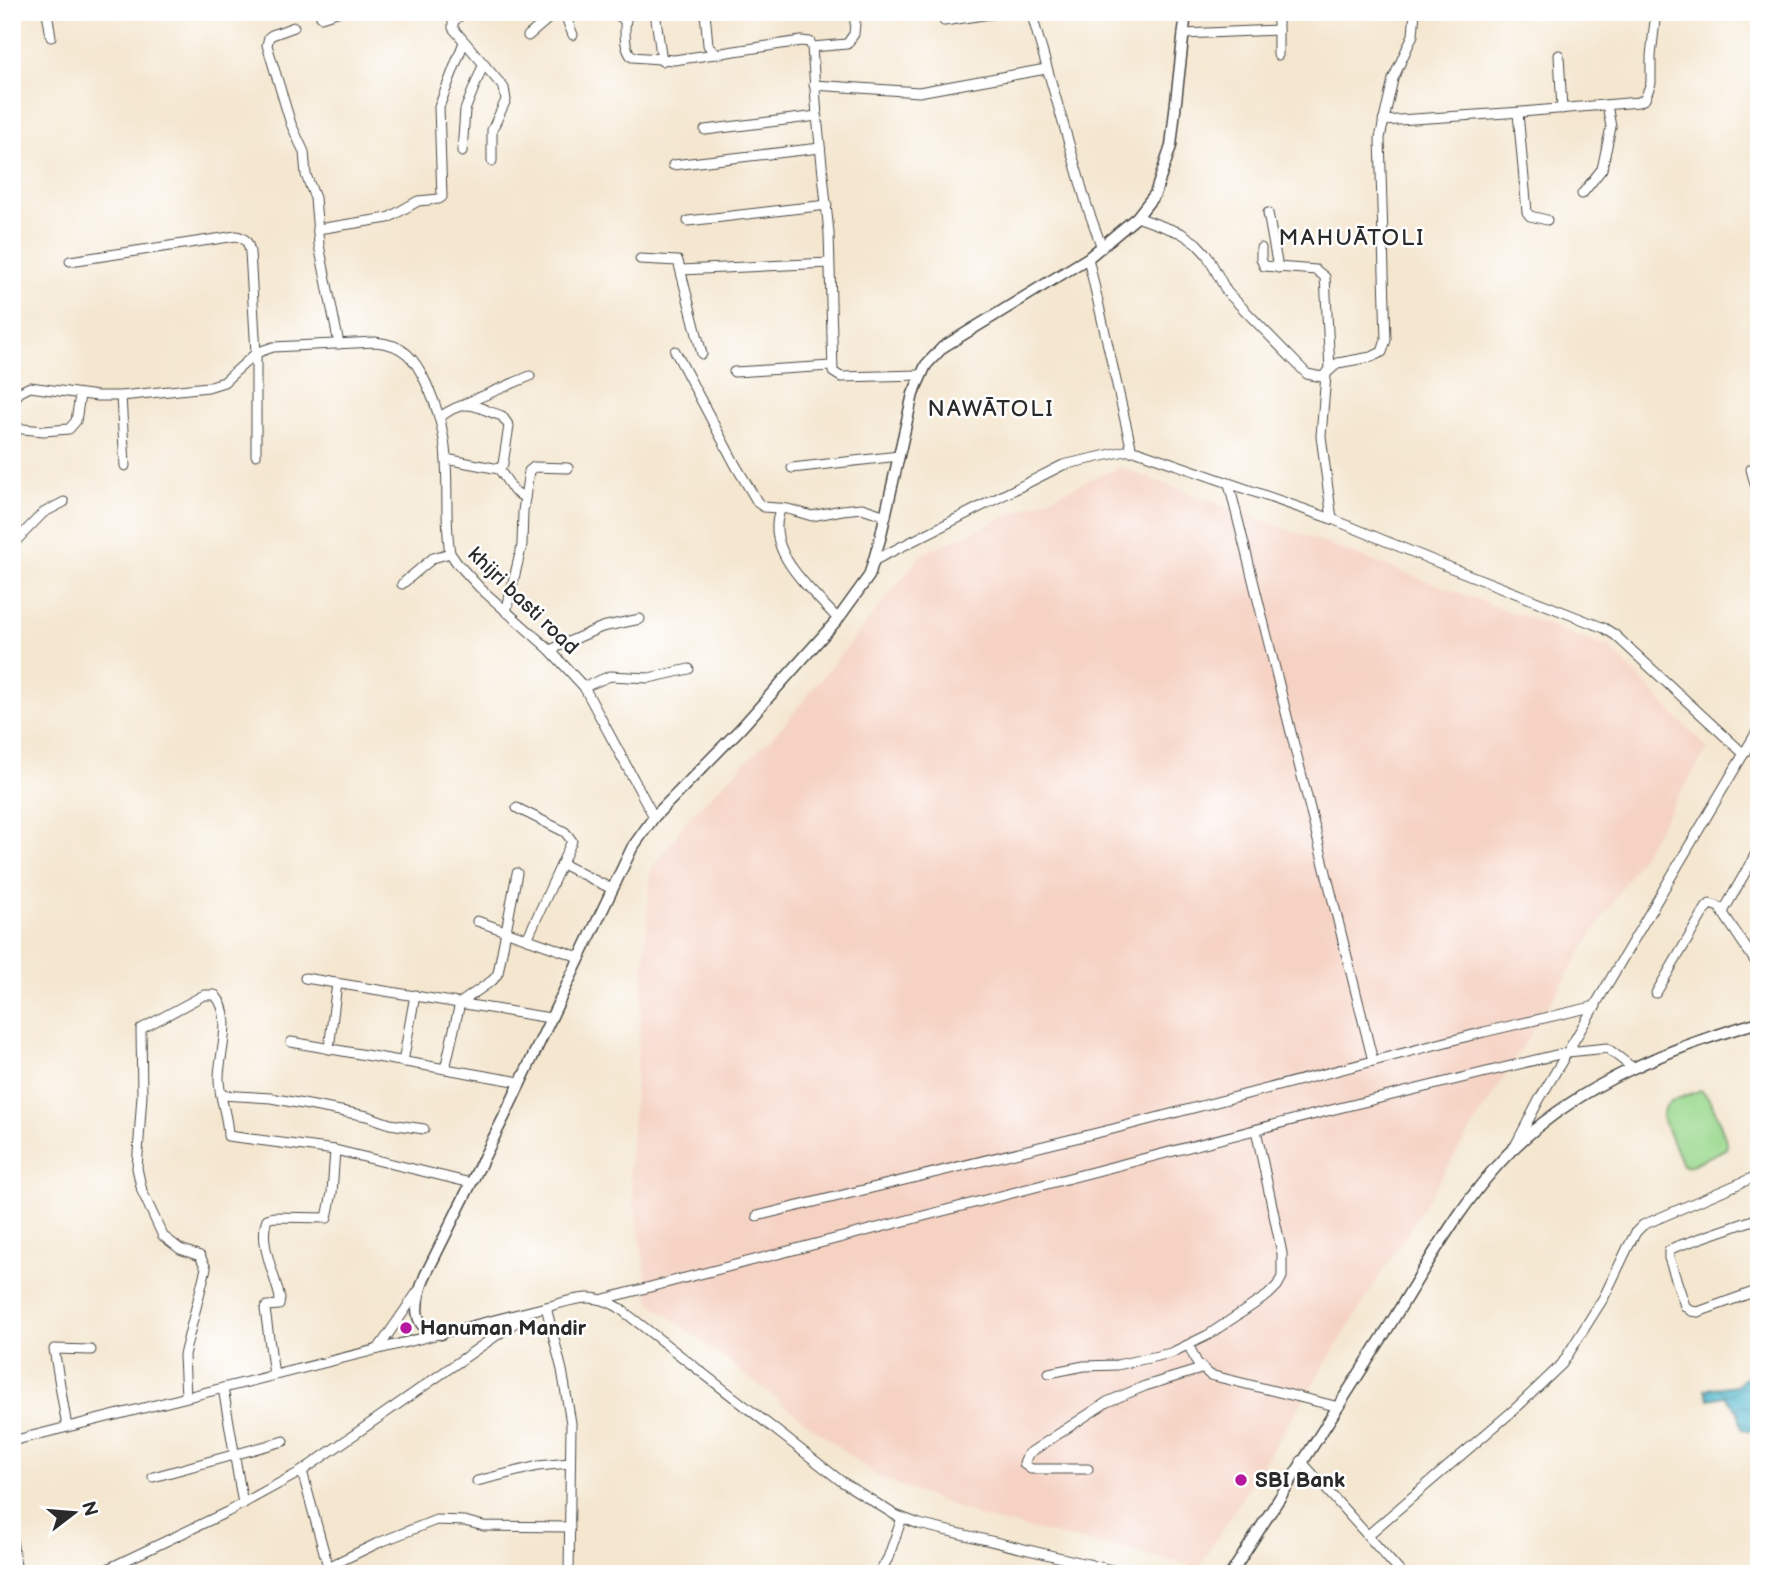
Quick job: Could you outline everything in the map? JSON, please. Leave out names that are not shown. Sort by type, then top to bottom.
[{"type":"main road","points":[[440,1334],[428,1331],[418,1318],[419,1290],[632,848],[654,817],[741,728],[838,619],[870,576],[920,376],[933,355],[1102,248],[1137,217],[1155,194],[1171,146],[1186,12]]},
{"type":"main road","points":[[1231,1574],[1444,1238],[1515,1147],[1579,1098],[1633,1068],[1759,1022]]},
{"type":"street","points":[[47,12],[51,37]]},
{"type":"street","points":[[321,17],[337,12]]},
{"type":"street","points":[[464,12],[453,22],[453,28],[500,80],[506,94],[503,108],[492,130],[492,161]]},
{"type":"street","points":[[528,36],[556,12]]},
{"type":"street","points":[[564,12],[573,35]]},
{"type":"street","points":[[613,12],[625,17],[629,54],[632,57],[662,61],[806,40],[810,42],[827,205],[831,366],[836,376],[841,377],[920,376]]},
{"type":"street","points":[[656,12],[662,61]]},
{"type":"street","points":[[705,12],[708,46],[715,54]]},
{"type":"street","points":[[812,47],[847,44],[854,34],[856,12]]},
{"type":"street","points":[[944,21],[1003,12]]},
{"type":"street","points":[[1031,12],[1102,248]]},
{"type":"street","points":[[1278,12],[1278,55]]},
{"type":"street","points":[[1137,217],[1181,233],[1196,243],[1227,292],[1301,370],[1317,377],[1338,363],[1377,356],[1385,347],[1380,138],[1393,79],[1413,35],[1415,12]]},
{"type":"street","points":[[1383,121],[1639,102],[1649,93],[1651,83],[1655,20]]},
{"type":"street","points":[[293,27],[269,37],[267,45],[291,124],[304,152],[306,175],[315,198],[319,245],[339,344]]},
{"type":"street","points":[[1184,34],[1278,30]]},
{"type":"street","points":[[318,229],[388,218],[418,201],[439,200],[442,197],[439,107],[464,42]]},
{"type":"street","points":[[1559,55],[1562,109]]},
{"type":"street","points":[[463,152],[465,110],[484,63]]},
{"type":"street","points":[[814,85],[919,92],[1046,69]]},
{"type":"street","points":[[1582,194],[1602,169],[1611,127],[1607,106]]},
{"type":"street","points":[[1518,113],[1527,212],[1530,216],[1547,220]]},
{"type":"street","points":[[705,130],[817,116]]},
{"type":"street","points":[[673,165],[820,148]]},
{"type":"street","points":[[688,220],[827,205]]},
{"type":"street","points":[[1268,213],[1278,268]]},
{"type":"street","points":[[70,261],[243,237],[250,252],[256,353],[256,456]]},
{"type":"street","points":[[1261,248],[1264,266],[1316,270],[1325,277],[1328,372],[1321,436],[1332,519]]},
{"type":"street","points":[[1088,258],[1132,451]]},
{"type":"street","points":[[640,259],[678,261],[702,354]]},
{"type":"street","points":[[681,270],[829,263]]},
{"type":"street","name":"khijri basti road","points":[[14,395],[25,389],[38,387],[80,395],[121,396],[220,384],[256,353],[289,344],[389,343],[403,349],[419,367],[440,417],[446,459],[450,553],[457,564],[550,650],[584,687],[654,817]]},
{"type":"street","points":[[675,351],[758,503],[769,509],[781,508],[812,516],[862,508],[886,516]]},
{"type":"street","points":[[734,372],[831,366]]},
{"type":"street","points":[[440,417],[456,406],[530,376]]},
{"type":"street","points":[[12,428],[44,431],[69,429],[76,421],[80,395]]},
{"type":"street","points":[[121,396],[125,466]]},
{"type":"street","points":[[464,404],[502,416],[508,422],[503,464],[499,469]]},
{"type":"street","points":[[875,559],[1063,465],[1132,451],[1148,453],[1332,519],[1604,628],[1744,754]]},
{"type":"street","points":[[792,468],[899,456]]},
{"type":"street","points":[[446,459],[499,469],[514,491],[525,498]]},
{"type":"street","points":[[506,612],[522,545],[530,468],[568,468]]},
{"type":"street","points":[[1751,469],[1759,499]]},
{"type":"street","points":[[1229,484],[1373,1060]]},
{"type":"street","points":[[12,545],[43,513],[64,502]]},
{"type":"street","points":[[781,508],[778,523],[785,559],[838,619]]},
{"type":"street","points":[[402,584],[433,558],[450,553]]},
{"type":"street","points":[[550,650],[602,627],[640,618]]},
{"type":"street","points":[[584,687],[610,676],[649,678],[689,669]]},
{"type":"street","points":[[1515,1147],[1539,1100],[1759,729]]},
{"type":"street","points":[[517,808],[570,836],[570,846],[527,939]]},
{"type":"street","points":[[1723,912],[1759,848]]},
{"type":"street","points":[[562,864],[612,889]]},
{"type":"street","points":[[445,1069],[460,1003],[493,981],[498,973],[517,873]]},
{"type":"street","points":[[1656,993],[1710,904],[1715,904],[1723,912],[1758,964]]},
{"type":"street","points":[[477,921],[579,957]]},
{"type":"street","points":[[306,978],[550,1018]]},
{"type":"street","points":[[329,1049],[337,983]]},
{"type":"street","points":[[186,1397],[184,1354],[206,1268],[200,1256],[180,1249],[163,1236],[142,1191],[137,1168],[142,1095],[139,1031],[204,995],[215,995],[222,1006],[225,1022],[219,1075],[228,1136],[335,1150],[471,1183]]},
{"type":"street","points":[[403,1062],[415,995]]},
{"type":"street","points":[[757,1216],[1596,1006]]},
{"type":"street","points":[[291,1042],[520,1082]]},
{"type":"street","points":[[604,1299],[1568,1052],[1607,1048],[1633,1068]]},
{"type":"street","points":[[221,1096],[271,1098],[424,1129]]},
{"type":"street","points":[[1049,1373],[1084,1366],[1117,1366],[1171,1353],[1189,1346],[1268,1295],[1277,1286],[1282,1277],[1282,1252],[1256,1130]]},
{"type":"street","points":[[274,1375],[265,1309],[267,1306],[277,1306],[280,1301],[265,1237],[265,1223],[267,1219],[274,1217],[327,1218],[335,1150]]},
{"type":"street","points":[[1368,1535],[1562,1364],[1604,1297],[1636,1232],[1643,1225],[1759,1175]]},
{"type":"street","points":[[1759,1218],[1675,1247],[1669,1251],[1669,1258],[1685,1306],[1691,1311],[1698,1312],[1759,1290]]},
{"type":"street","points":[[378,1349],[419,1290]]},
{"type":"street","points":[[12,1441],[592,1297],[604,1299],[618,1307],[841,1481],[902,1518],[1129,1574]]},
{"type":"street","points":[[545,1307],[569,1404],[569,1574]]},
{"type":"street","points":[[99,1573],[243,1504],[302,1471],[532,1310]]},
{"type":"street","points":[[1189,1346],[1201,1369],[1224,1379],[1339,1407]]},
{"type":"street","points":[[67,1427],[54,1349],[91,1350]]},
{"type":"street","points":[[1088,1469],[1031,1469],[1024,1464],[1028,1454],[1099,1406],[1145,1386],[1201,1369]]},
{"type":"street","points":[[223,1388],[243,1504]]},
{"type":"street","points":[[153,1477],[284,1441]]},
{"type":"street","points":[[1301,1461],[1402,1574]]},
{"type":"street","points":[[477,1481],[538,1466],[570,1463]]},
{"type":"street","points":[[302,1471],[329,1571],[377,1543],[436,1520],[464,1521],[484,1526],[570,1527]]},
{"type":"street","points":[[879,1574],[888,1558],[902,1518]]},
{"type":"street","points":[[12,1540],[16,1566]]},
{"type":"street","points":[[1084,1574],[1089,1564]]},
{"type":"shaded area","points":[[1119,467],[1611,649],[1708,749],[1199,1567],[986,1519],[878,1477],[650,1302],[629,1170],[651,869],[694,812],[781,728],[922,554]]},
{"type":"green space","points":[[1700,1090],[1713,1106],[1727,1144],[1726,1149],[1687,1167],[1682,1165],[1662,1117],[1663,1111],[1670,1102]]},
{"type":"water","points":[[1759,1366],[1759,1433],[1742,1429],[1738,1412],[1725,1396],[1709,1399],[1705,1389],[1737,1385]]},
{"type":"place","name":"Hanuman Mandir","points":[[406,1328]]},
{"type":"place","name":"SBI Bank","points":[[1241,1480]]},
{"type":"district","name":"MAHUĀTOLI","points":[[1352,238]]},
{"type":"district","name":"NAWĀTOLI","points":[[991,409]]}]
